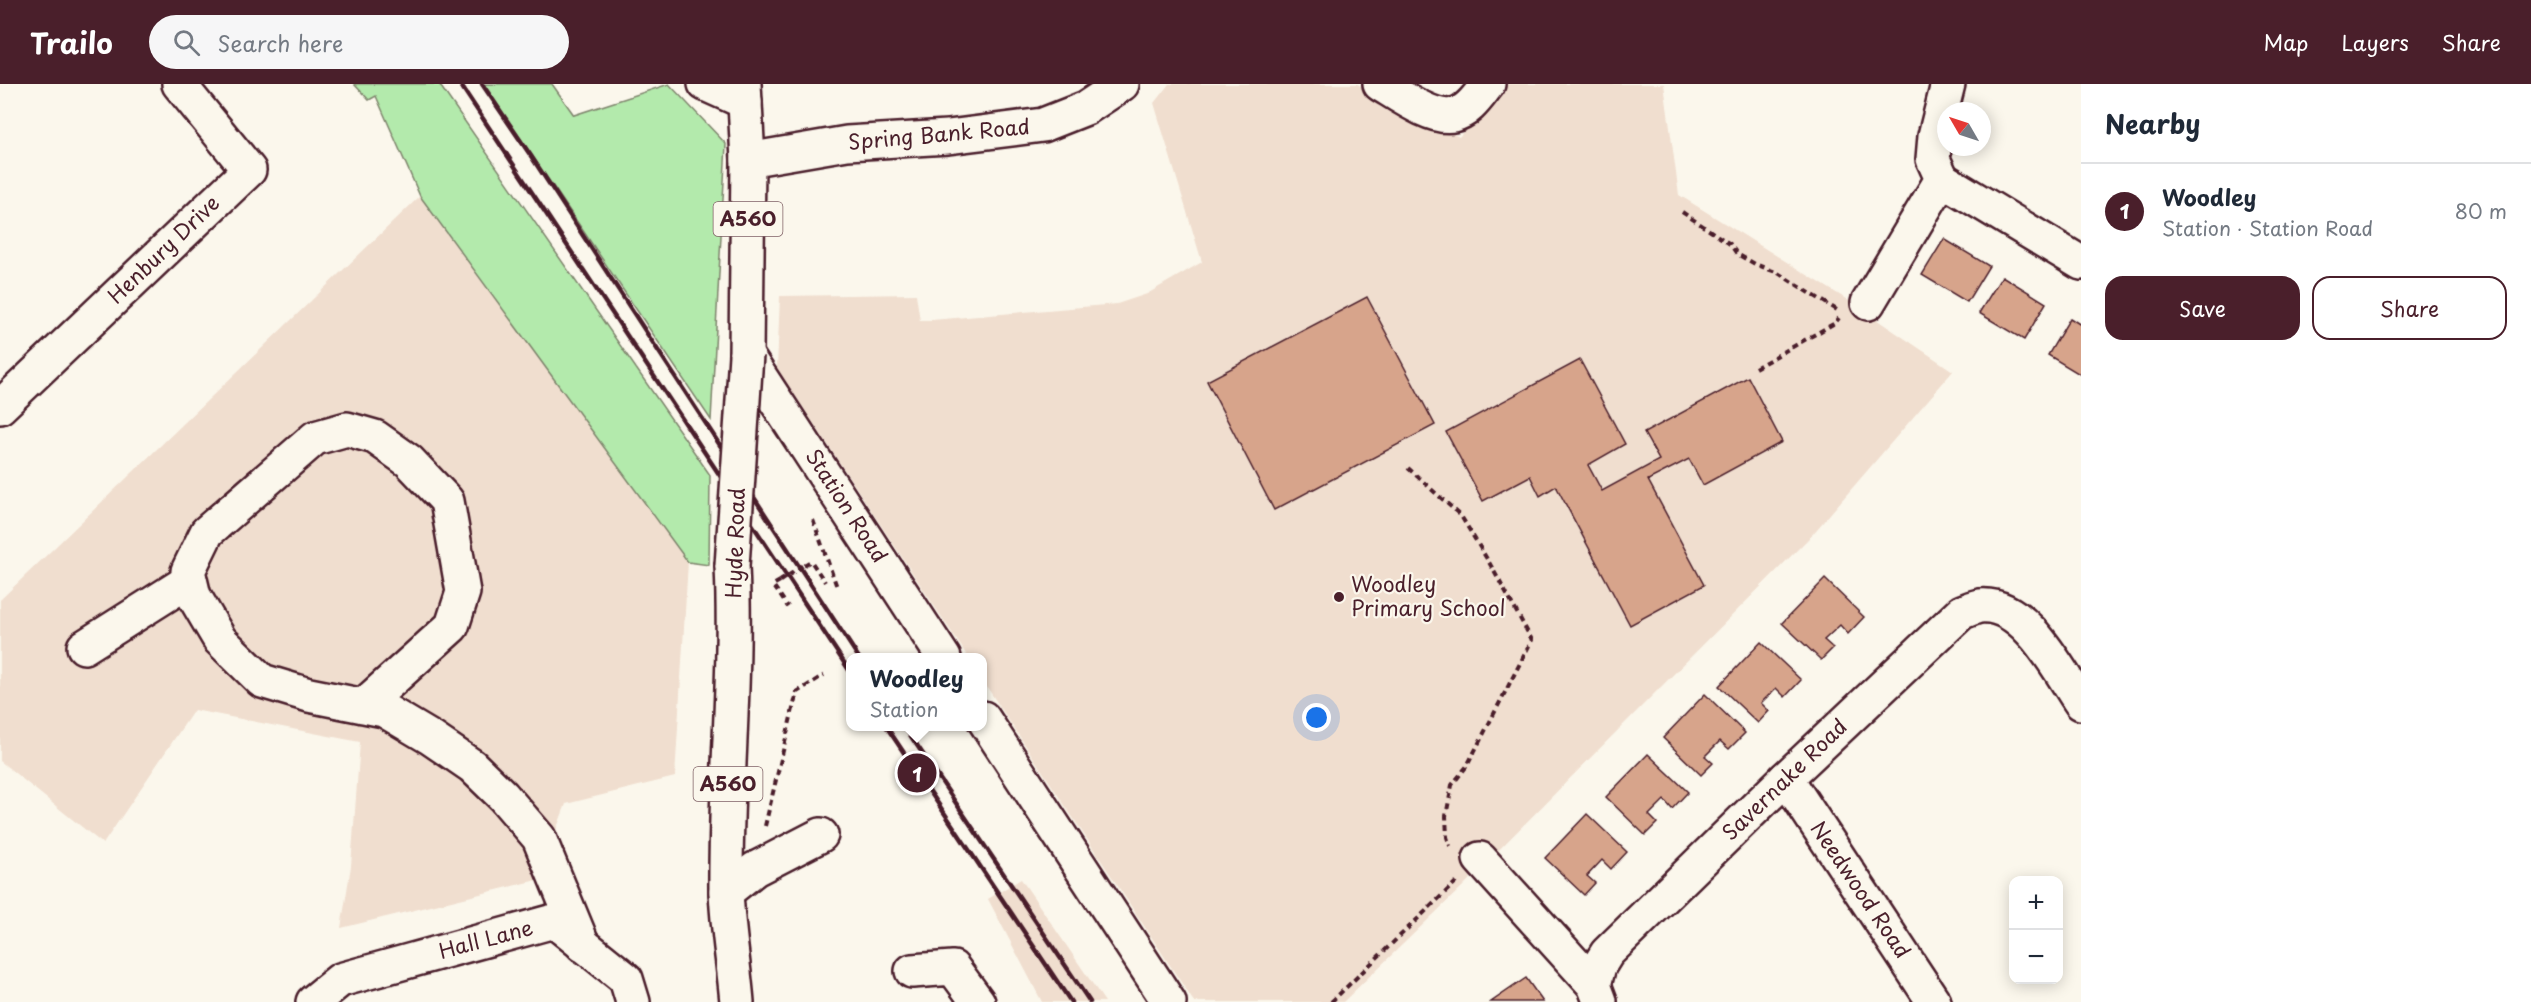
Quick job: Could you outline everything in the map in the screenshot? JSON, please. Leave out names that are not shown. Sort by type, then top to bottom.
[{"type":"street","name":"Henbury Drive","points":[[0,407],[249,170],[179,84]]},
{"type":"street","points":[[705,84],[744,93]]},
{"type":"street","name":"Spring Bank Road","points":[[747,160],[847,143],[948,137],[1043,125],[1086,108],[1122,84]]},
{"type":"street","points":[[1380,84],[1430,112],[1453,116],[1471,105],[1488,84]]},
{"type":"street","points":[[1948,84],[1935,136],[1933,159],[1942,179],[2081,263]]},
{"type":"street","name":"Hyde Road","points":[[737,1002],[726,892],[726,814],[734,621],[732,566],[746,355],[747,160],[744,93]]},
{"type":"street","points":[[1869,303],[1942,179]]},
{"type":"street","name":"Station Road","points":[[746,355],[941,653]]},
{"type":"street","points":[[363,706],[452,626],[463,592],[447,501],[409,460],[375,437],[347,429],[315,438],[207,532],[188,571],[194,596],[220,640],[262,681],[309,695],[363,706],[384,710],[472,766],[503,796],[539,838],[583,945]]},
{"type":"street","points":[[84,647],[190,580]]},
{"type":"street","name":"Savernake Road","points":[[1598,993],[1599,966],[1607,953],[1786,778],[1962,612],[1980,606],[2000,609],[2016,616],[2031,630],[2081,703]]},
{"type":"street","points":[[987,724],[1169,1002]]},
{"type":"street","name":"Needwood Road","points":[[1786,778],[1934,1002]]},
{"type":"street","points":[[726,892],[755,869],[821,835]]},
{"type":"street","points":[[1473,866],[1598,993]]},
{"type":"street","name":"Hall Lane","points":[[313,1002],[340,980],[554,921],[626,979],[633,1002]]},
{"type":"street","points":[[912,971],[953,968],[978,1002]]},
{"type":"path","points":[[1682,213],[1730,244],[1737,254],[1778,273],[1843,313],[1835,323],[1755,368]]},
{"type":"path","points":[[1331,1002],[1473,866],[1453,855],[1447,837],[1448,800],[1452,785],[1467,766],[1532,640],[1461,516],[1408,468]]},
{"type":"path","points":[[788,607],[773,585],[811,561],[825,582]]},
{"type":"path","points":[[755,869],[796,692],[824,675]]},
{"type":"shaded area","name":"Woodley Primary School","points":[[1169,84],[1357,84],[1459,137],[1503,84],[1664,84],[1679,195],[1846,299],[1953,371],[1811,536],[1462,887],[1343,1002],[1194,1002],[987,687],[987,653],[965,653],[777,368],[780,296],[916,294],[920,321],[1117,304],[1147,294],[1202,262],[1154,103]]},
{"type":"shaded area","points":[[420,196],[688,562],[675,777],[566,804],[537,880],[341,928],[351,866],[360,742],[194,710],[103,844],[0,761],[0,600]]},
{"type":"shaded area","points":[[1021,879],[1105,1002],[1042,1002],[988,899]]},
{"type":"green space","points":[[354,84],[439,84],[710,475],[709,565],[688,562],[420,196],[376,96],[369,100]]},
{"type":"green space","points":[[484,84],[552,84],[574,115],[669,84],[726,144],[711,420]]},
{"type":"building","points":[[1944,239],[1989,266],[1967,302],[1922,275]]},
{"type":"building","points":[[2002,276],[2046,303],[2024,340],[1979,313]]},
{"type":"building","points":[[1367,297],[1435,425],[1274,510],[1207,381]]},
{"type":"building","points":[[2070,318],[2081,325],[2081,375],[2048,355]]},
{"type":"building","points":[[1580,360],[1625,444],[1588,465],[1602,491],[1659,460],[1644,433],[1748,377],[1782,442],[1703,485],[1689,459],[1648,480],[1704,585],[1630,625],[1556,486],[1540,496],[1530,476],[1483,501],[1446,432]]},
{"type":"building","points":[[1825,579],[1864,617],[1848,634],[1840,625],[1824,640],[1833,648],[1821,660],[1782,623]]},
{"type":"building","points":[[1761,642],[1801,680],[1785,697],[1776,688],[1761,703],[1769,711],[1758,723],[1719,686]]},
{"type":"building","points":[[1705,694],[1745,733],[1729,749],[1720,741],[1705,756],[1713,763],[1701,775],[1663,738]]},
{"type":"building","points":[[1648,754],[1688,792],[1672,809],[1664,800],[1649,815],[1657,823],[1645,835],[1606,797]]},
{"type":"building","points":[[1587,814],[1627,852],[1611,869],[1602,860],[1587,876],[1595,883],[1584,895],[1545,858]]},
{"type":"building","points":[[1526,978],[1543,1002],[1491,1002]]},
{"type":"railway","points":[[460,84],[846,665]]},
{"type":"railway","points":[[482,84],[856,653]]},
{"type":"railway","points":[[889,731],[1071,1002]]},
{"type":"railway","points":[[907,731],[1090,1002]]},
{"type":"place","name":"Woodley Primary School","points":[[1339,597]]},
{"type":"place","name":"Woodley","points":[[917,773]]}]
